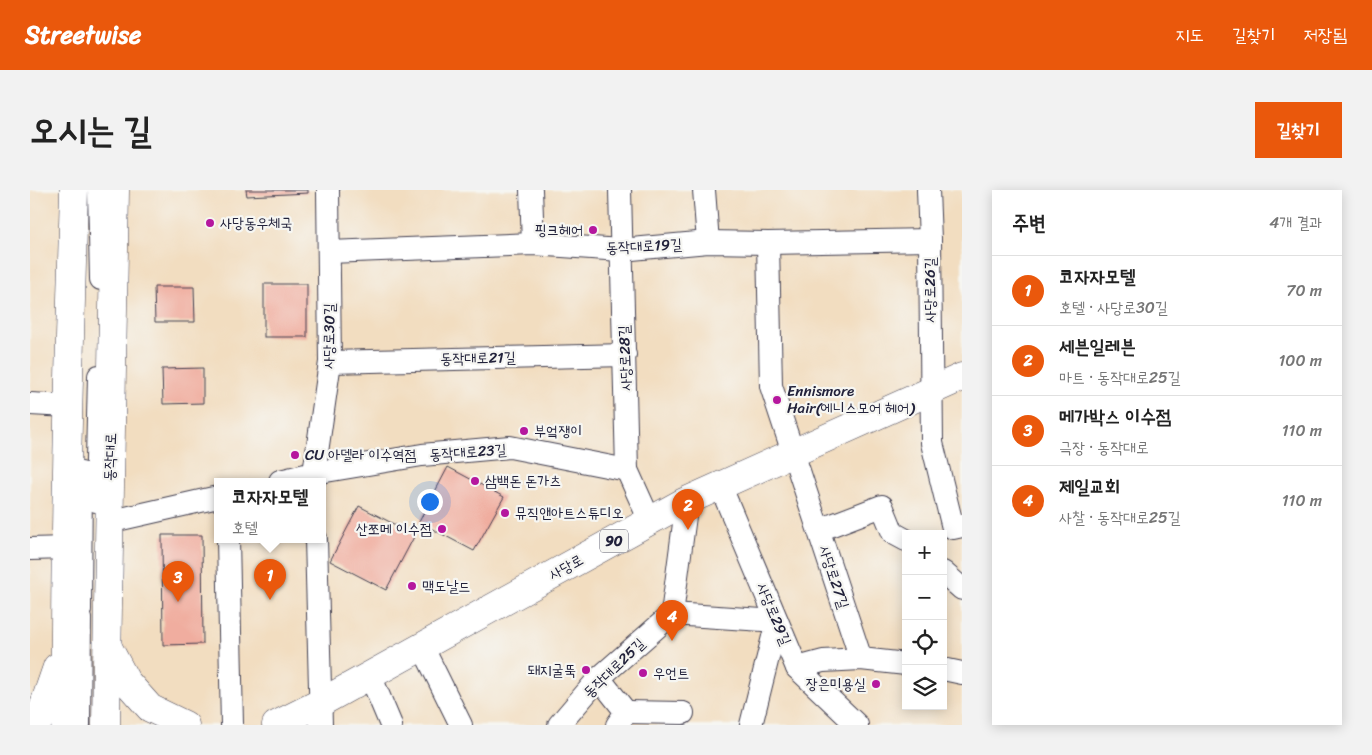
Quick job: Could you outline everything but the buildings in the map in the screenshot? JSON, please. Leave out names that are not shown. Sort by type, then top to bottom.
[{"type":"main road","points":[[65,725],[68,406],[74,190]]},
{"type":"main road","name":"동작대로","points":[[106,725],[115,190]]},
{"type":"main road","name":"사당로","points":[[276,725],[320,714],[370,675],[687,500],[962,377]]},
{"type":"main road","points":[[37,725],[65,644]]},
{"type":"main road","points":[[106,644],[126,681],[150,708],[185,725]]},
{"type":"street","points":[[79,725],[83,190]]},
{"type":"street","name":"동작대로","points":[[94,725],[97,422],[102,290],[98,190]]},
{"type":"street","name":"사당로30길","points":[[314,477],[330,362],[328,190]]},
{"type":"street","points":[[530,190],[533,244]]},
{"type":"street","name":"사당로28길","points":[[620,190],[627,470],[650,521]]},
{"type":"street","points":[[704,190],[708,242]]},
{"type":"street","name":"사당로26길","points":[[928,190],[931,391]]},
{"type":"street","name":"동작대로19길","points":[[329,252],[533,244],[621,250],[708,242],[768,243],[930,240]]},
{"type":"street","points":[[768,243],[772,386],[794,453]]},
{"type":"street","name":"동작대로21길","points":[[330,362],[625,355]]},
{"type":"street","points":[[931,391],[932,443],[953,528],[962,526]]},
{"type":"street","points":[[30,404],[68,406]]},
{"type":"street","name":"동작대로23길","points":[[314,477],[422,455],[510,448],[627,470]]},
{"type":"street","name":"사당로27길","points":[[794,453],[861,660]]},
{"type":"street","name":"사당로29길","points":[[720,484],[797,668],[857,725]]},
{"type":"street","points":[[108,522],[214,498]]},
{"type":"street","points":[[687,500],[672,614],[777,621],[751,725]]},
{"type":"street","points":[[819,530],[882,506],[893,532],[902,538]]},
{"type":"street","points":[[228,543],[232,725]]},
{"type":"street","points":[[316,543],[320,714]]},
{"type":"street","points":[[30,550],[66,548]]},
{"type":"street","points":[[946,575],[962,589]]},
{"type":"street","points":[[65,644],[80,610]]},
{"type":"street","name":"동작대로25길","points":[[560,725],[599,678],[672,614]]},
{"type":"street","points":[[422,646],[462,725]]},
{"type":"street","points":[[797,668],[823,661],[861,660],[902,664]]},
{"type":"street","points":[[947,670],[962,673]]},
{"type":"street","points":[[370,675],[391,725]]},
{"type":"street","points":[[599,678],[621,719],[683,713]]},
{"type":"place","name":"사당동우체국","points":[[210,223]]},
{"type":"place","name":"핑크헤어","points":[[593,230]]},
{"type":"place","name":"Ennismore Hair(에니스모어 헤어)","points":[[777,400]]},
{"type":"place","name":"부엌쟁이","points":[[524,431]]},
{"type":"place","name":"CU 아델라 이수역점","points":[[295,455]]},
{"type":"place","name":"삼백돈 돈가츠","points":[[475,481]]},
{"type":"place","name":"뮤직앤아트스튜디오","points":[[505,513]]},
{"type":"place","name":"산쪼메 이수점","points":[[442,529]]},
{"type":"place","name":"세븐일레븐","points":[[688,530]]},
{"type":"place","name":"맥도날드","points":[[412,586]]},
{"type":"place","name":"코자자모텔","points":[[270,600]]},
{"type":"place","name":"메가박스 이수점","points":[[178,602]]},
{"type":"place","name":"제일교회","points":[[672,641]]},
{"type":"place","name":"돼지굴뚝","points":[[586,670]]},
{"type":"place","name":"우언트","points":[[643,673]]},
{"type":"place","name":"장은미용실","points":[[876,684]]}]
